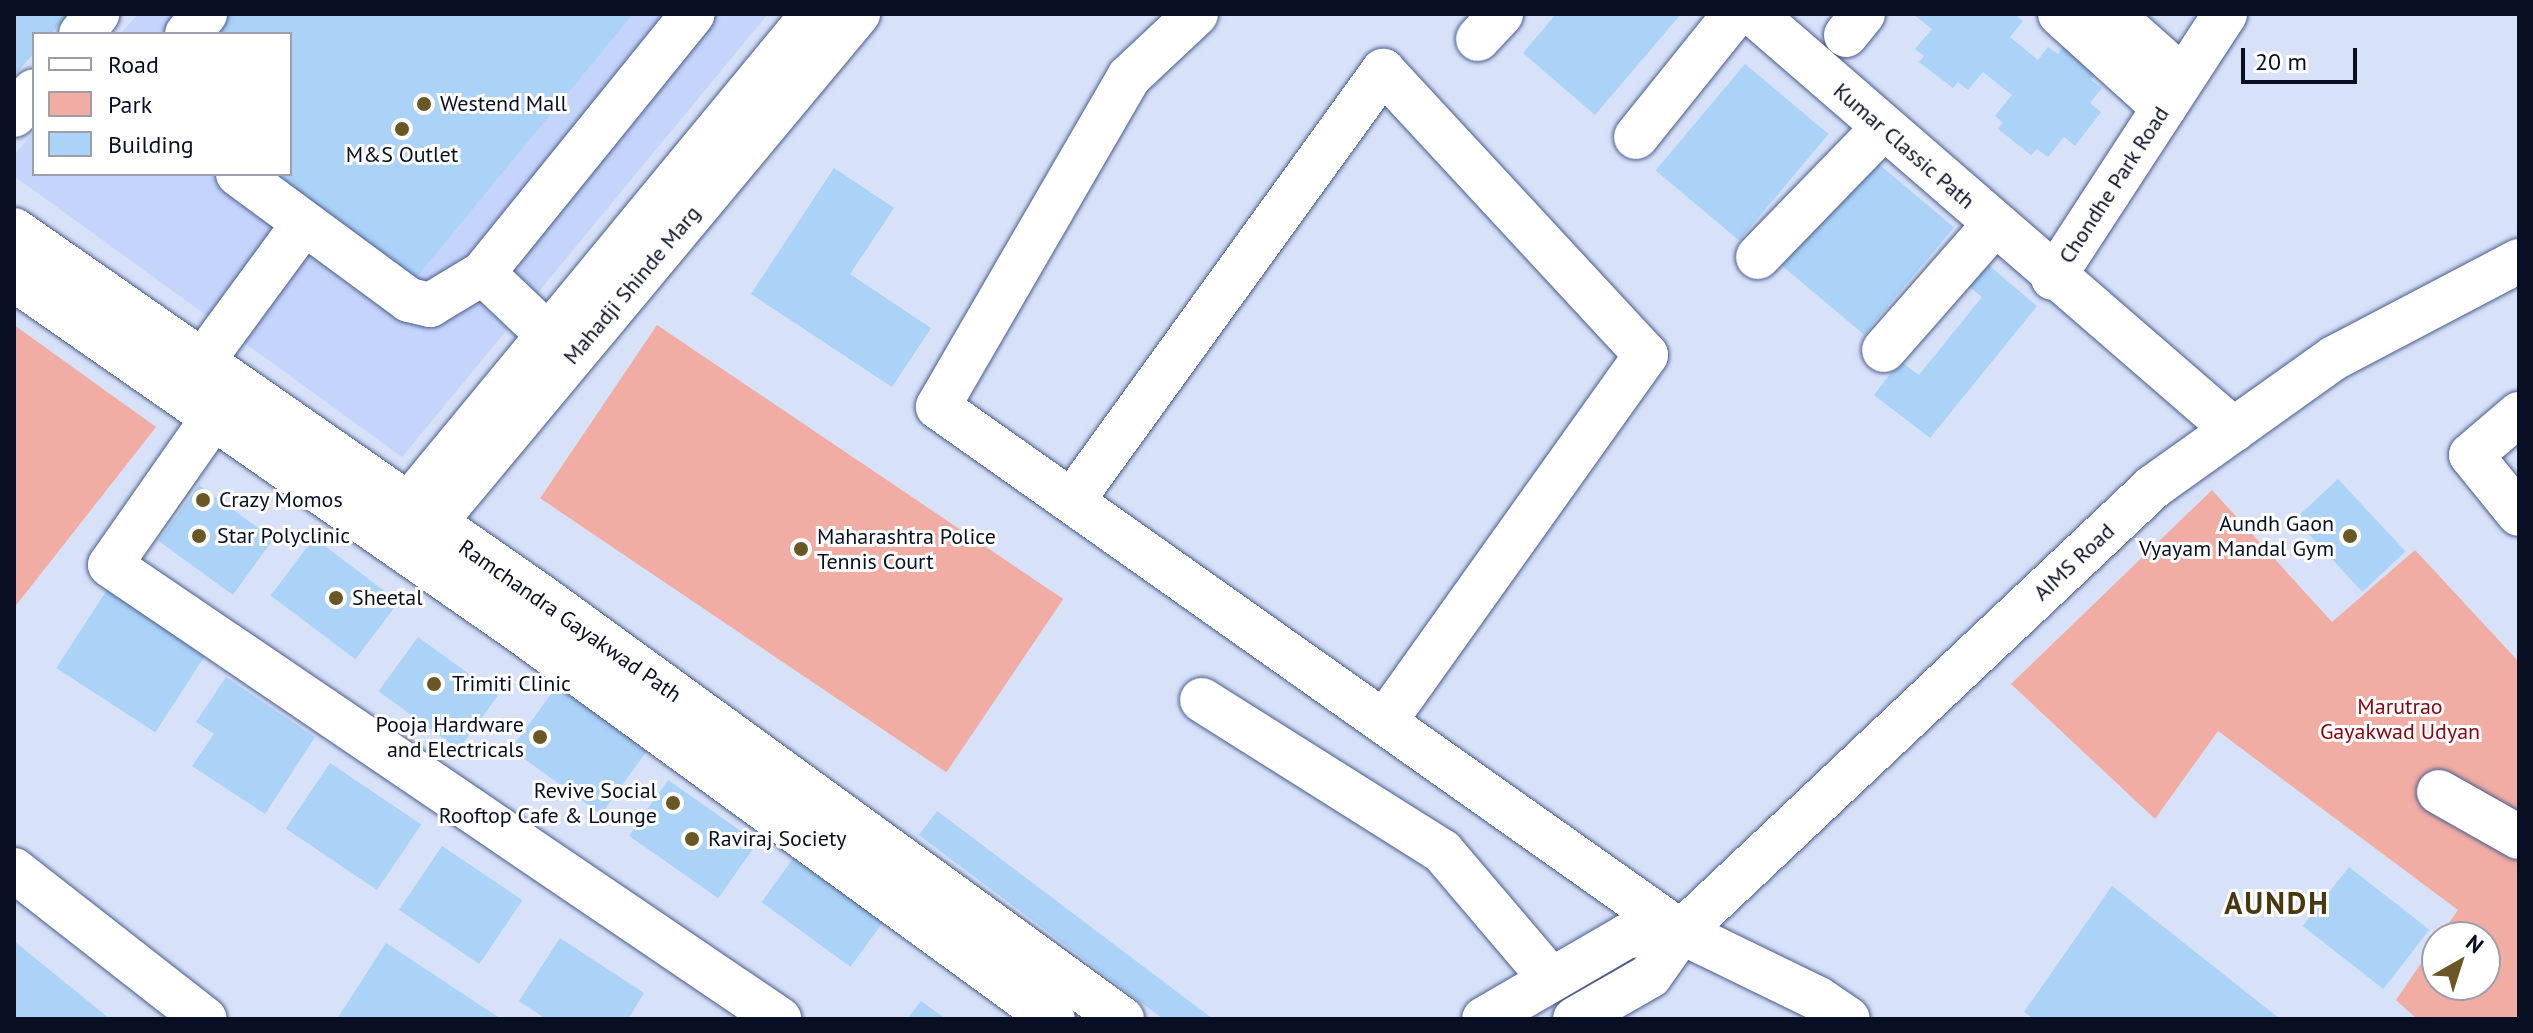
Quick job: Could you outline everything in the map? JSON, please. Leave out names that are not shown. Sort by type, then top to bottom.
[{"type":"street","points":[[83,32],[97,14]]},
{"type":"street","points":[[189,32],[205,14]]},
{"type":"street","points":[[241,176],[409,300],[430,305],[483,273],[693,14]]},
{"type":"street","name":"Mahadji Shinde Marg","points":[[407,530],[547,334],[813,14]]},
{"type":"street","name":"Mahadji Shinde Marg","points":[[407,530],[858,14]]},
{"type":"street","points":[[1196,14],[1129,77],[938,407],[1681,932],[1817,998],[1848,1019]]},
{"type":"street","points":[[1636,137],[1735,14]]},
{"type":"street","name":"Kumar Classic Path","points":[[1754,14],[2053,278]]},
{"type":"street","points":[[2060,14],[2174,93]]},
{"type":"street","points":[[2111,14],[2174,93]]},
{"type":"street","name":"Chondhe Park Road","points":[[2225,14],[2053,278],[2234,430]]},
{"type":"street","points":[[1072,501],[1383,71],[1646,355],[1384,722]]},
{"type":"street","points":[[1758,257],[1883,128]]},
{"type":"street","points":[[202,362],[304,223]]},
{"type":"street","points":[[1884,350],[1994,225]]},
{"type":"street","name":"Ramchandra Gayakwad Path","points":[[14,230],[202,362],[407,530],[520,631],[1053,1019]]},
{"type":"street","name":"AIMS Road","points":[[1575,1019],[1650,976],[1681,932],[2153,487],[2334,358],[2519,261]]},
{"type":"street","points":[[483,273],[547,334]]},
{"type":"street","name":"Ramchandra Gayakwad Path","points":[[14,279],[213,418],[407,530],[543,598],[1122,1019]]},
{"type":"street","points":[[2519,414],[2471,455],[2519,514]]},
{"type":"street","points":[[213,418],[110,565],[779,1019]]},
{"type":"street","points":[[1202,700],[1442,851],[1551,979]]},
{"type":"street","points":[[2439,792],[2519,837]]},
{"type":"street","points":[[14,870],[179,1011]]},
{"type":"street","points":[[1484,1019],[1627,936],[1681,932]]},
{"type":"shaded area","points":[[138,14],[768,14],[402,457],[14,176],[14,155],[32,134],[32,176],[292,176],[292,32],[122,32]]},
{"type":"green space","points":[[14,325],[156,427],[14,608]]},
{"type":"green space","name":"Maharashtra Police Tennis Court","points":[[657,325],[1063,599],[946,772],[540,498]]},
{"type":"green space","name":"Marutrao Gayakwad Udyan","points":[[2212,490],[2332,622],[2415,550],[2519,662],[2519,1019],[2417,1019],[2396,1000],[2421,963],[2421,1001],[2501,1001],[2501,921],[2450,921],[2458,910],[2218,731],[2155,819],[2011,684]]},
{"type":"building","points":[[14,14],[68,14],[53,32],[32,32],[32,55],[14,76]]},
{"type":"building","name":"Westend Mall","points":[[205,14],[633,14],[410,285],[273,176],[292,176],[292,32],[194,32]]},
{"type":"building","points":[[1556,14],[1681,14],[1595,115],[1523,53]]},
{"type":"building","points":[[1913,14],[2014,14],[2023,21],[2010,37],[2038,60],[2048,47],[2058,54],[2065,45],[2098,71],[2091,80],[2102,88],[2090,103],[2101,112],[2075,146],[2064,137],[2048,157],[2037,149],[2031,155],[1998,129],[2003,123],[1995,116],[2012,95],[1983,72],[1968,90],[1958,82],[1953,88],[1919,62],[1924,56],[1915,49],[1932,29]]},
{"type":"building","points":[[1745,64],[1828,134],[1739,241],[1656,170]]},
{"type":"building","points":[[1869,156],[1954,227],[1864,335],[1779,263]]},
{"type":"building","points":[[834,168],[894,208],[850,274],[931,328],[892,387],[751,294]]},
{"type":"building","points":[[1986,263],[2037,306],[1930,438],[1874,395],[1900,361],[1919,375],[1982,297],[1967,285]]},
{"type":"building","name":"Aundh Gaon Vyayam Mandal Gym","points":[[2338,479],[2406,551],[2362,592],[2295,519]]},
{"type":"building","points":[[199,485],[273,539],[233,595],[158,541]]},
{"type":"building","name":"Sheetal","points":[[314,538],[399,602],[355,659],[271,596]]},
{"type":"building","points":[[107,590],[206,654],[155,732],[56,668]]},
{"type":"building","points":[[418,637],[498,695],[459,749],[379,691]]},
{"type":"building","points":[[226,677],[315,737],[265,814],[192,766],[214,734],[196,722]]},
{"type":"building","points":[[557,686],[647,751],[601,814],[511,749]]},
{"type":"building","points":[[330,763],[421,825],[377,890],[286,828]]},
{"type":"building","name":"Raviraj Society","points":[[668,780],[757,843],[718,898],[629,836]]},
{"type":"building","points":[[937,811],[1213,1019],[1163,1019],[919,835]]},
{"type":"building","points":[[442,846],[522,900],[479,964],[399,910]]},
{"type":"building","points":[[795,856],[884,921],[850,967],[761,902]]},
{"type":"building","points":[[2349,867],[2421,923],[2421,941],[2383,989],[2303,926]]},
{"type":"building","points":[[2112,886],[2280,1019],[2034,1019],[2024,1012]]},
{"type":"building","points":[[560,938],[644,993],[628,1019],[546,1019],[519,1001]]},
{"type":"building","points":[[14,941],[110,1019],[14,1019]]},
{"type":"building","points":[[386,943],[501,1019],[337,1019]]},
{"type":"building","points":[[921,1001],[946,1019],[907,1019]]},
{"type":"place","name":"Westend Mall","points":[[424,104]]},
{"type":"place","name":"M&S Outlet","points":[[402,129]]},
{"type":"place","name":"Crazy Momos","points":[[203,500]]},
{"type":"place","name":"Star Polyclinic","points":[[199,536]]},
{"type":"place","name":"Aundh Gaon Vyayam Mandal Gym","points":[[2350,536]]},
{"type":"place","name":"Maharashtra Police Tennis Court","points":[[801,549]]},
{"type":"place","name":"Sheetal","points":[[336,598]]},
{"type":"place","name":"Trimiti Clinic","points":[[434,684]]},
{"type":"place","name":"Pooja Hardware and Electricals","points":[[540,737]]},
{"type":"place","name":"Revive Social Rooftop Cafe & Lounge","points":[[673,803]]},
{"type":"place","name":"Raviraj Society","points":[[692,839]]},
{"type":"district","name":"AUNDH","points":[[2277,903]]}]
